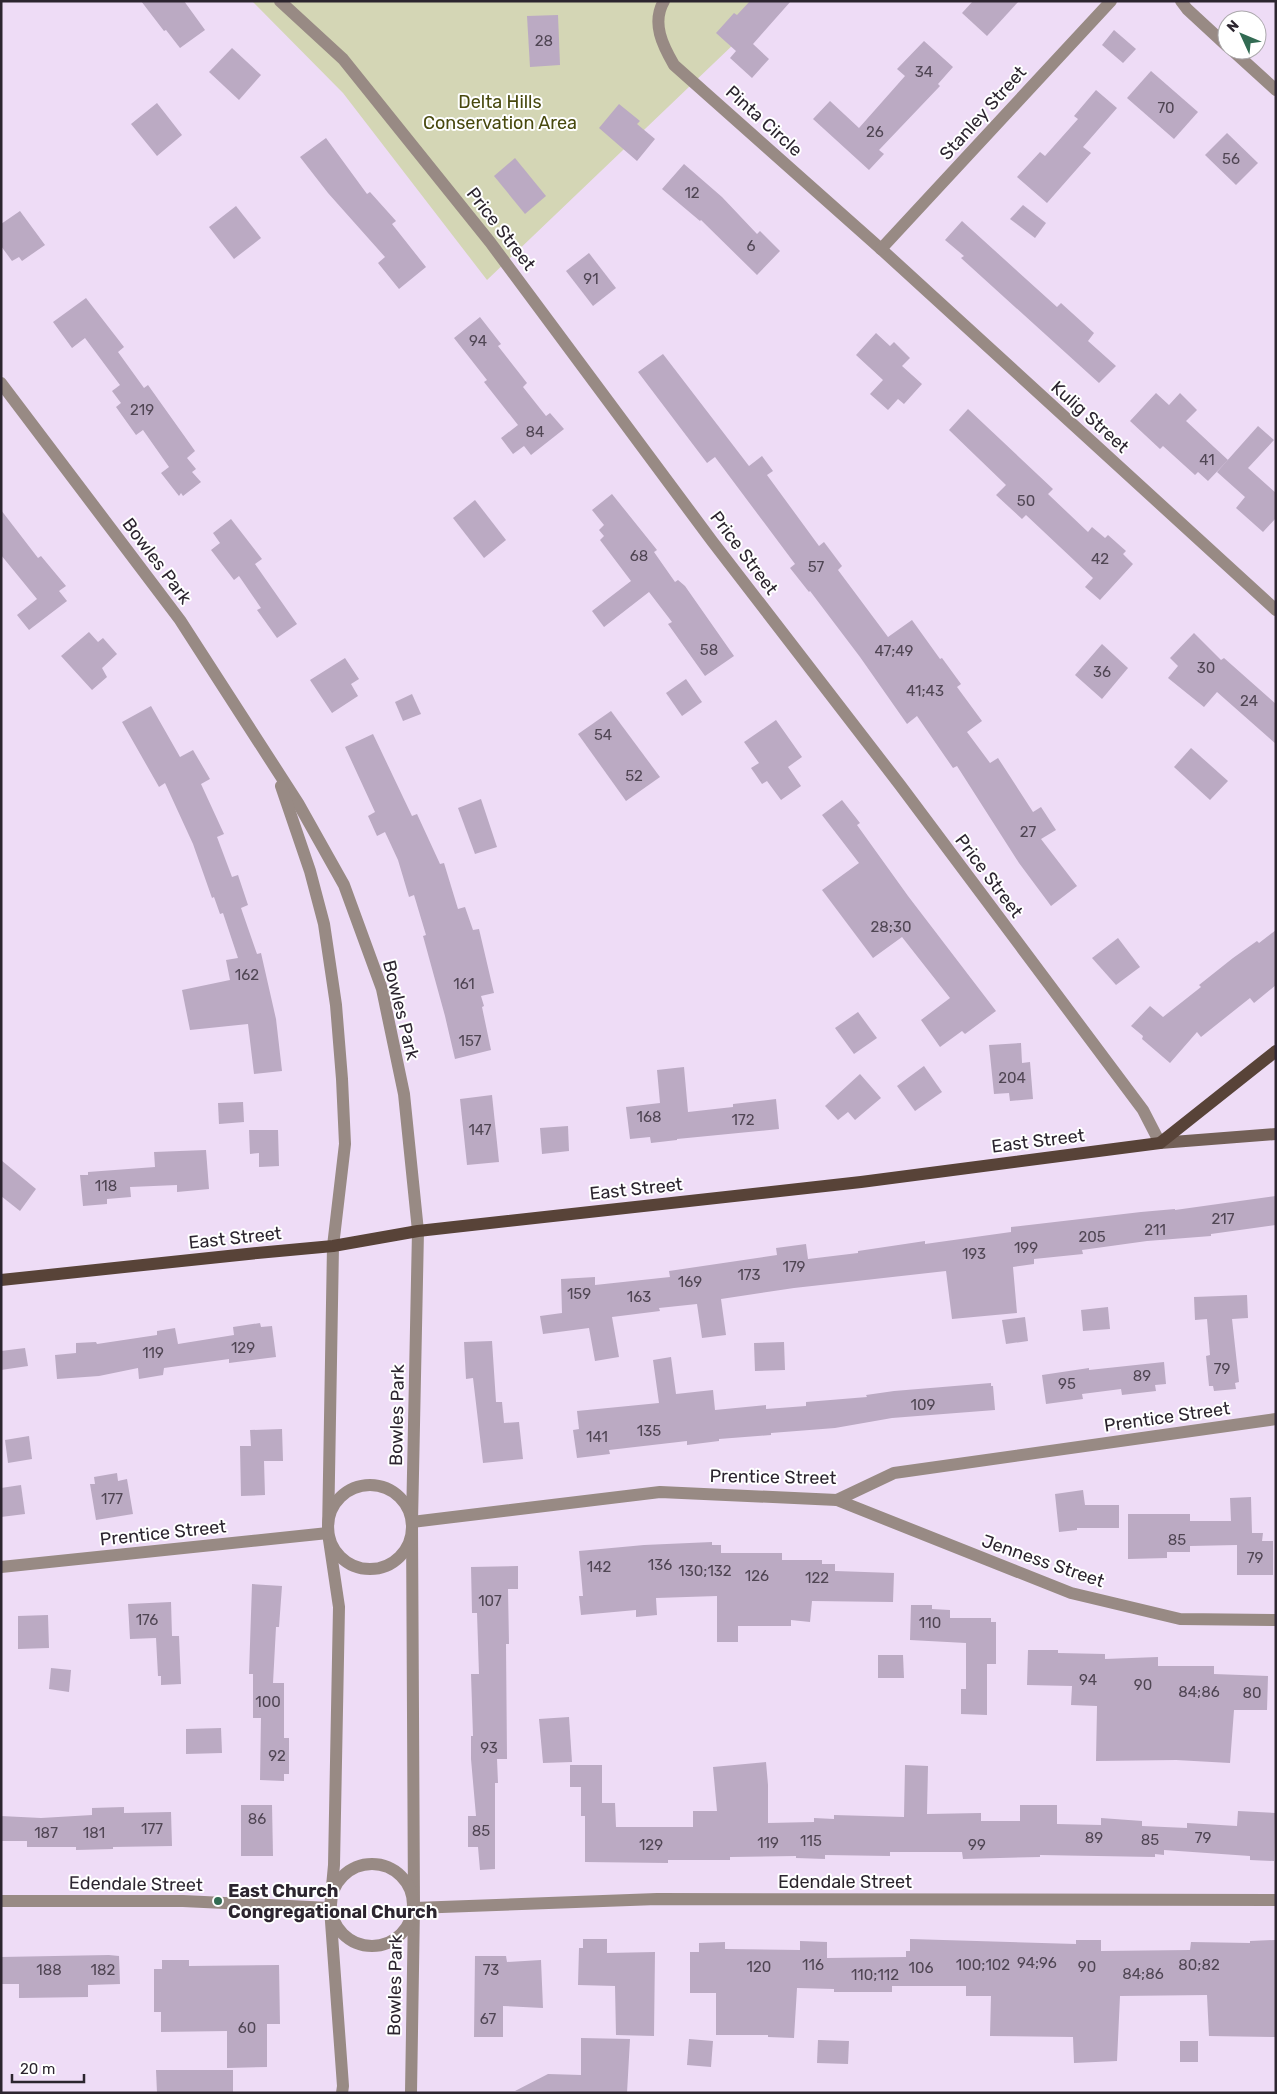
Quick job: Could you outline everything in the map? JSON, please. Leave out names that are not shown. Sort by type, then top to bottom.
[{"type":"main road","points":[[1160,1143],[1276,1051]]},
{"type":"main road","name":"East Street","points":[[1,1280],[257,1252],[333,1246],[418,1231],[861,1182],[1160,1143],[1276,1134]]},
{"type":"street","name":"Price Street","points":[[280,1],[342,58],[490,242],[712,541],[900,785],[1137,1102],[1160,1143]]},
{"type":"street","name":"Pinta Circle","points":[[664,1],[659,19],[660,36],[674,65],[881,249]]},
{"type":"street","name":"Stanley Street","points":[[881,249],[1111,1]]},
{"type":"street","points":[[1182,1],[1217,36]]},
{"type":"street","points":[[1243,60],[1276,90]]},
{"type":"street","name":"Kulig Street","points":[[881,249],[1276,610]]},
{"type":"street","name":"Bowles Park","points":[[1,383],[180,620],[298,803],[344,885],[382,989],[404,1094],[418,1231],[412,1522],[414,1908],[411,2093]]},
{"type":"street","name":"Bowles Park","points":[[275,767],[310,871],[324,924],[340,1047],[345,1144],[333,1246],[328,1533],[339,1608],[334,1865],[330,1908],[342,2093]]},
{"type":"street","name":"Prentice Street","points":[[412,1522],[660,1492],[837,1500],[894,1473],[1276,1419]]},
{"type":"street","points":[[364,1486],[381,1486],[396,1494],[407,1506],[412,1522],[410,1544],[396,1561],[376,1570],[354,1567],[336,1554],[328,1533],[329,1517],[336,1502],[349,1491],[364,1486]]},
{"type":"street","name":"Jenness Street","points":[[837,1500],[1071,1593],[1180,1619],[1276,1620]]},
{"type":"street","name":"Prentice Street","points":[[1,1567],[328,1533]]},
{"type":"street","points":[[365,1864],[380,1864],[394,1869],[405,1880],[412,1893],[414,1908],[411,1921],[403,1933],[392,1942],[379,1946],[365,1946],[352,1942],[341,1933],[333,1921],[330,1908],[332,1893],[339,1879],[350,1870],[365,1864]]},
{"type":"street","name":"Edendale Street","points":[[414,1908],[657,1898],[1276,1900]]},
{"type":"street","name":"Edendale Street","points":[[1,1901],[183,1901],[330,1908]]},
{"type":"green space","name":"Delta Hills Conservation Area","points":[[252,1],[779,1],[487,280],[343,93]]},
{"type":"building","points":[[141,1],[184,1],[205,30],[180,48]]},
{"type":"building","points":[[750,1],[791,1],[753,44],[769,59],[752,78],[730,58],[736,51],[716,33],[734,13],[737,15]]},
{"type":"building","points":[[973,1],[1019,1],[987,36],[962,13]]},
{"type":"building","points":[[558,15],[560,65],[530,67],[527,16]]},
{"type":"building","points":[[1114,30],[1136,49],[1123,63],[1102,45]]},
{"type":"building","points":[[924,41],[953,67],[938,84],[940,86],[879,150],[884,154],[869,170],[813,119],[830,101],[859,128],[905,76],[897,69]]},
{"type":"building","points":[[232,48],[261,75],[239,100],[209,72]]},
{"type":"building","points":[[1151,71],[1198,112],[1174,139],[1127,98]]},
{"type":"building","points":[[1096,90],[1117,108],[1083,147],[1091,153],[1047,203],[1017,177],[1040,152],[1045,156],[1078,119],[1074,116]]},
{"type":"building","points":[[157,103],[182,135],[157,156],[131,124]]},
{"type":"building","points":[[619,104],[640,121],[637,124],[655,139],[637,161],[599,128]]},
{"type":"building","points":[[1227,133],[1258,163],[1236,185],[1205,155]]},
{"type":"building","points":[[326,138],[367,194],[370,192],[396,221],[392,224],[426,267],[399,289],[378,263],[385,257],[328,193],[300,157]]},
{"type":"building","points":[[515,158],[546,196],[525,214],[494,176]]},
{"type":"building","points":[[684,164],[722,197],[757,234],[760,231],[780,251],[757,275],[701,220],[662,189]]},
{"type":"building","points":[[1023,205],[1046,223],[1035,238],[1010,219]]},
{"type":"building","points":[[236,206],[261,238],[234,259],[209,227]]},
{"type":"building","points":[[20,211],[45,245],[22,261],[19,257],[12,261],[1,246],[1,224]]},
{"type":"building","points":[[962,221],[1057,307],[1061,303],[1094,333],[1088,341],[1116,366],[1099,383],[961,258],[964,256],[945,240]]},
{"type":"building","points":[[589,253],[616,288],[593,306],[566,271]]},
{"type":"building","points":[[86,298],[124,347],[118,352],[144,388],[148,385],[195,451],[187,458],[196,469],[192,472],[201,482],[183,496],[181,493],[179,496],[161,473],[169,467],[143,430],[136,435],[116,407],[121,403],[112,391],[120,385],[85,338],[72,348],[53,322]]},
{"type":"building","points":[[480,317],[501,344],[498,346],[527,383],[523,387],[546,416],[550,413],[564,429],[531,455],[524,446],[513,454],[501,438],[518,425],[484,382],[487,380],[454,338]]},
{"type":"building","points":[[876,333],[890,346],[894,342],[910,358],[902,366],[922,384],[904,404],[898,399],[888,410],[870,394],[883,380],[856,355]]},
{"type":"building","points":[[663,354],[749,466],[762,456],[773,471],[767,475],[819,546],[824,542],[842,566],[838,570],[888,637],[912,620],[961,684],[957,687],[982,721],[967,732],[990,763],[998,758],[1033,812],[1041,807],[1056,830],[1041,839],[1077,886],[1051,906],[1019,863],[957,766],[953,768],[917,716],[907,724],[860,657],[810,591],[790,568],[795,564],[715,457],[707,463],[638,372]]},
{"type":"building","points":[[1156,393],[1169,405],[1180,393],[1197,410],[1186,421],[1228,460],[1208,481],[1198,472],[1195,475],[1163,446],[1160,449],[1130,421]]},
{"type":"building","points":[[968,409],[1053,489],[1048,494],[1088,532],[1092,527],[1105,538],[1108,535],[1126,551],[1123,554],[1133,564],[1100,600],[1085,587],[1093,578],[1026,515],[1022,519],[996,495],[1006,485],[949,430]]},
{"type":"building","points":[[1258,426],[1274,440],[1248,468],[1276,493],[1276,518],[1263,532],[1236,508],[1245,497],[1217,472]]},
{"type":"building","points":[[612,494],[657,550],[654,552],[675,582],[678,580],[685,586],[734,656],[705,676],[668,624],[672,622],[649,592],[604,627],[592,611],[631,581],[600,540],[604,536],[599,530],[604,525],[592,510]]},
{"type":"building","points":[[475,500],[506,540],[484,558],[453,518]]},
{"type":"building","points":[[1,510],[38,558],[41,556],[66,586],[59,591],[67,601],[29,630],[17,615],[37,599],[1,555]]},
{"type":"building","points":[[231,519],[262,559],[255,564],[297,624],[277,638],[257,610],[261,608],[239,576],[234,580],[211,550],[220,543],[213,533]]},
{"type":"building","points":[[89,632],[98,642],[103,638],[117,654],[102,668],[107,677],[92,690],[61,656]]},
{"type":"building","points":[[1194,633],[1221,660],[1224,658],[1276,704],[1276,744],[1217,692],[1204,707],[1168,678],[1178,666],[1170,658]]},
{"type":"building","points":[[1102,644],[1128,668],[1102,699],[1075,675]]},
{"type":"building","points":[[345,658],[359,679],[351,684],[358,696],[332,713],[310,680]]},
{"type":"building","points":[[686,679],[702,702],[682,716],[666,693]]},
{"type":"building","points":[[412,694],[421,714],[403,721],[395,702]]},
{"type":"building","points":[[151,706],[180,757],[193,750],[210,779],[201,784],[224,834],[217,837],[232,877],[238,875],[248,905],[241,908],[257,954],[261,953],[276,1019],[282,1071],[254,1074],[248,1024],[190,1030],[182,990],[230,980],[226,960],[238,958],[223,913],[220,914],[214,897],[212,898],[193,844],[165,783],[159,787],[122,722]]},
{"type":"building","points":[[611,711],[660,777],[626,801],[578,734]]},
{"type":"building","points":[[776,720],[802,757],[788,767],[801,786],[781,800],[767,781],[762,784],[751,768],[759,763],[744,742]]},
{"type":"building","points":[[373,734],[412,816],[417,814],[440,864],[444,863],[458,909],[465,907],[473,930],[479,929],[494,993],[481,996],[491,1050],[455,1059],[423,936],[426,935],[414,895],[409,897],[398,860],[385,832],[377,836],[368,816],[375,812],[345,747]]},
{"type":"building","points":[[1191,748],[1228,781],[1210,800],[1174,767]]},
{"type":"building","points":[[481,799],[497,847],[475,854],[458,808]]},
{"type":"building","points":[[842,800],[860,823],[857,825],[908,896],[996,1011],[965,1034],[962,1031],[940,1047],[921,1020],[950,998],[902,937],[873,958],[822,890],[859,863],[822,815]]},
{"type":"building","points":[[1276,930],[1276,985],[1254,1003],[1250,998],[1201,1037],[1197,1032],[1170,1063],[1142,1039],[1143,1036],[1131,1026],[1150,1006],[1163,1017],[1201,987],[1199,985],[1233,958],[1257,941],[1259,943]]},
{"type":"building","points":[[1118,938],[1140,967],[1116,985],[1092,958]]},
{"type":"building","points":[[858,1012],[877,1038],[854,1054],[835,1028]]},
{"type":"building","points":[[1021,1043],[1022,1063],[1030,1062],[1033,1099],[1010,1101],[1009,1093],[994,1094],[989,1045]]},
{"type":"building","points":[[924,1066],[942,1092],[915,1111],[897,1086]]},
{"type":"building","points":[[684,1067],[688,1112],[733,1107],[733,1104],[776,1099],[779,1129],[651,1143],[650,1137],[630,1139],[626,1107],[660,1103],[657,1070]]},
{"type":"building","points":[[860,1074],[881,1098],[855,1120],[848,1112],[838,1120],[825,1106]]},
{"type":"building","points":[[492,1095],[499,1162],[467,1165],[460,1099]]},
{"type":"building","points":[[243,1102],[244,1122],[219,1124],[218,1103]]},
{"type":"building","points":[[568,1126],[569,1151],[542,1154],[540,1128]]},
{"type":"building","points":[[249,1130],[278,1130],[279,1166],[259,1167],[259,1153],[250,1154]]},
{"type":"building","points":[[206,1150],[209,1189],[177,1192],[177,1185],[130,1187],[131,1197],[107,1199],[107,1204],[83,1206],[80,1175],[88,1175],[88,1172],[155,1167],[154,1152]]},
{"type":"building","points":[[1,1160],[36,1189],[20,1211],[1,1196]]},
{"type":"building","points":[[1276,1196],[1276,1225],[1211,1234],[1211,1236],[1147,1241],[1082,1250],[1083,1254],[1034,1259],[1034,1264],[1013,1267],[1017,1313],[952,1319],[946,1271],[794,1288],[721,1299],[726,1335],[702,1338],[697,1304],[659,1308],[660,1311],[612,1317],[619,1357],[595,1361],[589,1328],[543,1334],[540,1316],[562,1313],[561,1279],[595,1277],[595,1285],[670,1277],[669,1271],[777,1255],[776,1248],[806,1244],[808,1259],[858,1253],[858,1251],[925,1241],[925,1244],[1011,1232],[1011,1227],[1141,1212],[1175,1210]]},
{"type":"building","points":[[1247,1295],[1248,1318],[1232,1319],[1239,1382],[1235,1383],[1236,1389],[1214,1391],[1213,1386],[1209,1386],[1206,1356],[1210,1355],[1207,1319],[1195,1320],[1194,1297]]},
{"type":"building","points":[[1108,1307],[1110,1329],[1083,1331],[1081,1310]]},
{"type":"building","points":[[1025,1317],[1028,1341],[1006,1344],[1002,1320]]},
{"type":"building","points":[[260,1323],[261,1327],[272,1326],[276,1357],[229,1363],[229,1359],[164,1368],[163,1375],[139,1379],[138,1368],[99,1376],[57,1379],[55,1355],[76,1353],[76,1343],[96,1342],[97,1344],[157,1335],[157,1331],[175,1328],[178,1344],[234,1335],[233,1327]]},
{"type":"building","points":[[492,1341],[496,1402],[502,1402],[504,1423],[519,1422],[523,1459],[483,1463],[473,1378],[466,1379],[464,1342]]},
{"type":"building","points":[[784,1342],[785,1370],[755,1371],[754,1343]]},
{"type":"building","points":[[25,1348],[28,1366],[1,1370],[1,1351]]},
{"type":"building","points":[[671,1357],[676,1394],[713,1390],[715,1410],[766,1405],[766,1409],[806,1406],[806,1402],[867,1397],[866,1395],[894,1391],[991,1383],[991,1386],[993,1386],[995,1410],[892,1418],[835,1428],[771,1433],[771,1435],[719,1439],[719,1441],[687,1445],[687,1441],[609,1450],[610,1454],[577,1458],[573,1430],[579,1429],[577,1411],[659,1403],[653,1360]]},
{"type":"building","points":[[1164,1362],[1166,1384],[1155,1385],[1156,1391],[1122,1395],[1121,1389],[1082,1394],[1083,1399],[1046,1404],[1042,1375],[1089,1368],[1089,1370]]},
{"type":"building","points":[[282,1429],[283,1461],[264,1461],[265,1495],[241,1496],[240,1446],[251,1446],[250,1430]]},
{"type":"building","points":[[29,1436],[32,1459],[8,1463],[5,1440]]},
{"type":"building","points":[[117,1473],[118,1481],[127,1479],[133,1514],[96,1520],[90,1484],[95,1484],[94,1477]]},
{"type":"building","points":[[21,1485],[25,1514],[1,1517],[1,1488]]},
{"type":"building","points":[[1083,1490],[1085,1505],[1119,1505],[1119,1528],[1077,1528],[1077,1530],[1059,1532],[1055,1494]]},
{"type":"building","points":[[1251,1497],[1252,1533],[1263,1533],[1262,1541],[1273,1541],[1273,1575],[1237,1575],[1237,1545],[1190,1546],[1190,1552],[1167,1552],[1167,1558],[1128,1559],[1128,1514],[1190,1514],[1190,1521],[1231,1521],[1230,1498]]},
{"type":"building","points":[[712,1542],[712,1545],[721,1545],[721,1553],[782,1553],[782,1560],[822,1560],[822,1564],[835,1564],[835,1571],[894,1573],[893,1602],[812,1601],[810,1622],[791,1620],[791,1626],[738,1626],[738,1642],[717,1642],[717,1596],[656,1598],[657,1615],[636,1617],[636,1610],[581,1615],[579,1596],[583,1596],[579,1551],[644,1545]]},
{"type":"building","points":[[518,1566],[518,1589],[508,1589],[509,1644],[506,1644],[507,1759],[497,1759],[498,1783],[495,1783],[495,1869],[480,1870],[478,1847],[468,1847],[468,1816],[476,1816],[471,1759],[471,1736],[473,1736],[471,1674],[479,1674],[477,1613],[472,1613],[471,1567]]},
{"type":"building","points":[[252,1584],[282,1586],[279,1627],[276,1627],[273,1683],[284,1683],[284,1738],[289,1738],[289,1774],[284,1774],[284,1781],[260,1780],[261,1718],[253,1718],[253,1674],[249,1674]]},
{"type":"building","points":[[171,1602],[172,1636],[179,1636],[181,1684],[161,1685],[161,1676],[158,1676],[156,1638],[130,1639],[128,1604]]},
{"type":"building","points":[[911,1605],[932,1605],[932,1609],[950,1610],[950,1618],[991,1618],[991,1622],[996,1622],[996,1664],[987,1664],[987,1715],[961,1714],[961,1689],[966,1689],[966,1643],[910,1640]]},
{"type":"building","points":[[48,1615],[49,1648],[18,1649],[18,1616]]},
{"type":"building","points":[[1028,1650],[1058,1650],[1058,1653],[1105,1654],[1105,1659],[1158,1657],[1158,1666],[1214,1666],[1214,1674],[1268,1676],[1267,1710],[1234,1710],[1230,1763],[1176,1760],[1096,1761],[1097,1706],[1071,1705],[1072,1686],[1027,1685]]},
{"type":"building","points":[[878,1655],[903,1655],[904,1678],[878,1678]]},
{"type":"building","points":[[51,1668],[71,1670],[69,1692],[49,1689]]},
{"type":"building","points":[[569,1717],[572,1762],[543,1763],[539,1719]]},
{"type":"building","points":[[221,1728],[222,1753],[186,1754],[186,1729]]},
{"type":"building","points":[[766,1762],[768,1823],[814,1822],[814,1818],[834,1819],[834,1815],[904,1817],[905,1765],[928,1766],[927,1814],[981,1813],[981,1821],[1020,1821],[1020,1805],[1057,1805],[1057,1824],[1101,1825],[1101,1818],[1142,1821],[1142,1826],[1187,1828],[1187,1823],[1237,1826],[1238,1811],[1275,1813],[1274,1861],[1250,1860],[1250,1856],[1164,1850],[1164,1855],[1155,1854],[1155,1857],[1040,1855],[1040,1857],[963,1859],[962,1852],[890,1852],[890,1856],[825,1855],[825,1859],[796,1858],[796,1856],[730,1857],[730,1860],[668,1860],[668,1863],[585,1862],[585,1816],[581,1816],[581,1787],[570,1787],[570,1765],[602,1765],[602,1803],[615,1803],[616,1827],[693,1827],[693,1811],[717,1811],[713,1767]]},
{"type":"building","points":[[241,1805],[272,1805],[273,1856],[241,1856]]},
{"type":"building","points":[[124,1807],[124,1813],[171,1812],[172,1846],[76,1850],[76,1847],[27,1847],[27,1841],[1,1841],[1,1816],[41,1818],[92,1815],[92,1808]]},
{"type":"building","points":[[583,1939],[607,1939],[607,1953],[655,1952],[654,2036],[616,2035],[615,1986],[578,1985],[579,1948],[583,1948]]},
{"type":"building","points":[[910,1939],[1076,1944],[1076,1940],[1101,1940],[1101,1951],[1190,1950],[1191,1942],[1250,1943],[1250,1941],[1275,1940],[1276,2037],[1209,2036],[1207,1995],[1120,1996],[1117,2061],[1074,2063],[1073,2037],[990,2036],[991,1996],[966,1996],[966,1986],[892,1986],[892,1992],[834,1992],[834,1989],[797,1988],[794,2038],[768,2037],[768,2035],[716,2035],[716,1993],[690,1993],[690,1952],[699,1952],[699,1943],[725,1942],[725,1949],[800,1950],[800,1941],[827,1942],[827,1958],[906,1957],[906,1951],[910,1951]]},
{"type":"building","points":[[119,1956],[120,1984],[88,1985],[88,1997],[19,1998],[19,1984],[1,1984],[1,1957]]},
{"type":"building","points":[[475,1956],[506,1956],[507,1962],[541,1960],[543,2008],[503,2006],[503,2037],[474,2037]]},
{"type":"building","points":[[162,1960],[189,1960],[189,1966],[279,1965],[280,2024],[267,2024],[267,2067],[227,2068],[227,2031],[161,2032],[161,2012],[154,2012],[154,1969],[162,1969]]},
{"type":"building","points":[[581,2038],[630,2039],[627,2093],[515,2091],[548,2074],[581,2075]]},
{"type":"building","points":[[689,2039],[713,2041],[711,2067],[687,2065]]},
{"type":"building","points":[[818,2040],[849,2041],[848,2064],[817,2063]]},
{"type":"building","points":[[1180,2041],[1198,2041],[1198,2062],[1180,2062]]},
{"type":"building","points":[[156,2070],[233,2070],[233,2093],[157,2093]]},
{"type":"place","name":"East Church Congregational Church","points":[[218,1901]]}]
